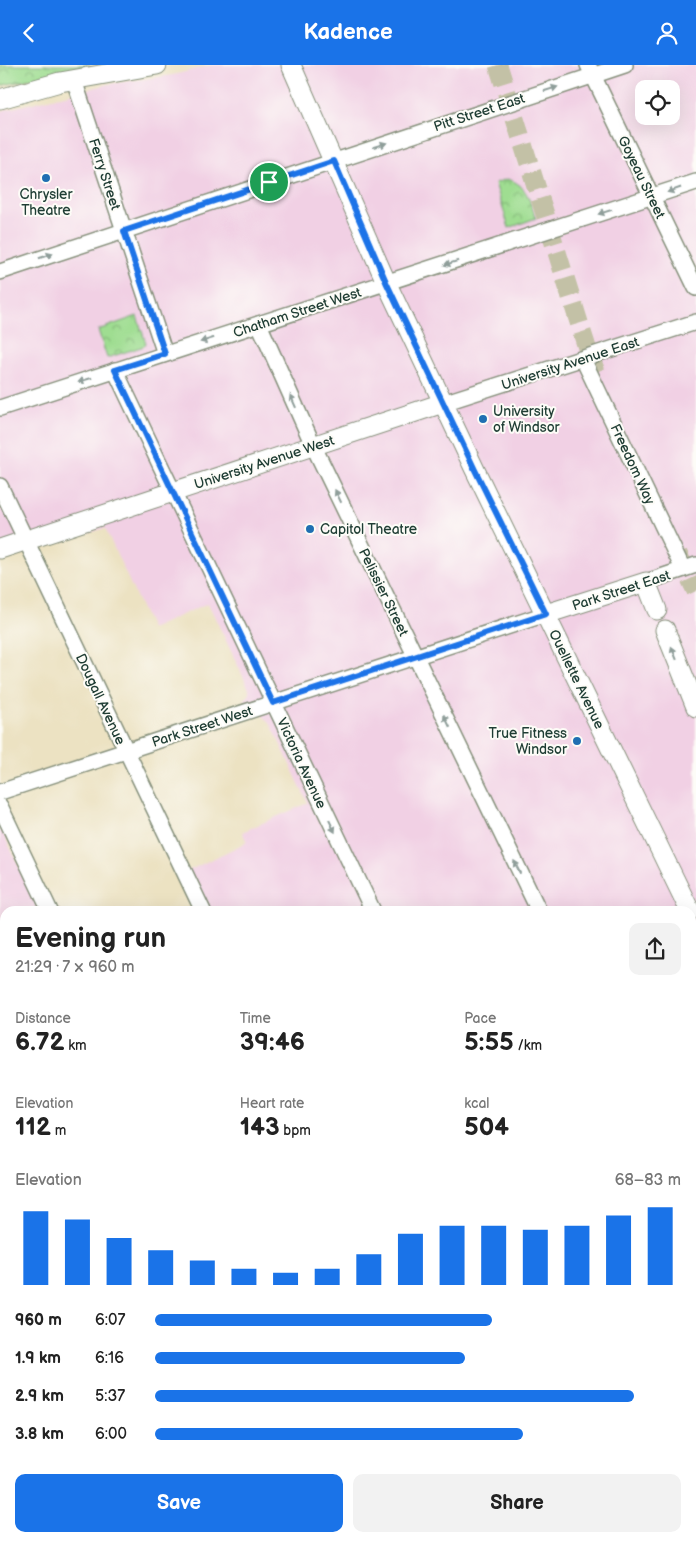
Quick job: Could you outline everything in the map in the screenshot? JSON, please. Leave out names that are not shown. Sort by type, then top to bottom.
[{"type":"main road","points":[[0,99],[74,80],[157,65]]},
{"type":"main road","name":"Ouellette Avenue","points":[[291,65],[387,284],[687,906]]},
{"type":"main road","name":"University Avenue West","points":[[0,549],[443,403]]},
{"type":"main road","points":[[646,582],[657,610]]},
{"type":"main road","name":"Park Street East","points":[[546,614],[646,582]]},
{"type":"main road","points":[[665,631],[696,707]]},
{"type":"street","name":"Pitt Street East","points":[[0,272],[334,161],[590,70],[625,65]]},
{"type":"street","name":"Goyeau Street","points":[[590,70],[696,288]]},
{"type":"street","name":"Ferry Street","points":[[74,80],[165,354]]},
{"type":"street","name":"Chatham Street West","points":[[0,409],[115,370],[696,183]]},
{"type":"street","name":"University Avenue East","points":[[443,403],[696,322]]},
{"type":"street","name":"Pelissier Street","points":[[259,324],[313,445],[537,906]]},
{"type":"street","name":"Freedom Way","points":[[583,359],[689,567]]},
{"type":"street","name":"Victoria Avenue","points":[[115,370],[371,906]]},
{"type":"street","name":"Dougall Avenue","points":[[0,486],[201,906]]},
{"type":"street","name":"Park Street East","points":[[646,582],[689,567]]},
{"type":"street","name":"Park Street West","points":[[0,792],[546,614]]},
{"type":"street","points":[[0,806],[48,906]]},
{"type":"shaded area","points":[[213,65],[696,65],[696,906],[205,906],[188,871],[247,842],[242,832],[308,803],[270,722],[244,700],[249,695],[249,689],[208,603],[151,629],[105,528],[0,561],[0,111],[109,84],[173,75]]},
{"type":"shaded area","points":[[0,826],[38,906],[0,906]]},
{"type":"green space","points":[[0,65],[90,65],[0,86]]},
{"type":"green space","points":[[507,179],[514,181],[523,189],[536,218],[509,228],[495,183]]},
{"type":"green space","points":[[137,316],[146,343],[144,346],[107,358],[98,330]]},
{"type":"tunnel","points":[[498,65],[596,372]]},
{"type":"tunnel","points":[[678,554],[696,591]]},
{"type":"place","name":"Chrysler Theatre","points":[[46,178]]},
{"type":"place","name":"University of Windsor","points":[[483,419]]},
{"type":"place","name":"Capitol Theatre","points":[[310,529]]},
{"type":"place","name":"True Fitness Windsor","points":[[577,741]]},
{"type":"route","points":[[334,161],[387,284],[546,614],[273,703],[115,370],[165,354],[124,231],[269,182],[334,161]]}]
